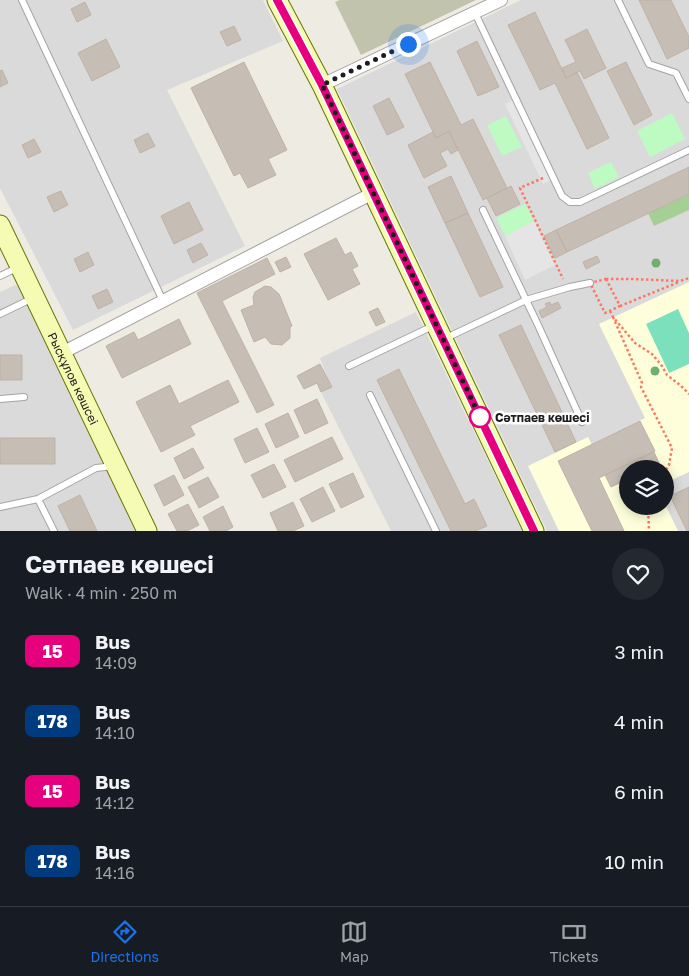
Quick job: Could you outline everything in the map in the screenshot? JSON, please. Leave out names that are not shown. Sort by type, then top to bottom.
[{"type":"street","points":[[277,0],[322,85],[534,531]]},
{"type":"street","points":[[322,85],[501,0]]},
{"type":"street","points":[[62,353],[373,193]]},
{"type":"street","name":"Рысқұлов көшсеі","points":[[0,225],[147,531]]},
{"type":"lane","points":[[22,0],[163,301]]},
{"type":"lane","points":[[618,0],[649,64],[676,73],[689,100]]},
{"type":"lane","points":[[475,13],[562,196],[570,202],[580,202],[689,150]]},
{"type":"lane","points":[[483,210],[582,422]]},
{"type":"lane","points":[[0,276],[20,267]]},
{"type":"lane","points":[[348,366],[526,300],[590,284]]},
{"type":"lane","points":[[0,314],[35,297]]},
{"type":"lane","points":[[370,395],[436,531]]},
{"type":"lane","points":[[0,399],[24,398]]},
{"type":"lane","points":[[0,507],[38,499],[96,468],[116,466]]},
{"type":"lane","points":[[38,499],[54,531]]},
{"type":"path","points":[[552,174],[520,188],[568,288]]},
{"type":"path","points":[[680,281],[631,278],[606,279],[590,284],[605,313],[689,278]]},
{"type":"path","points":[[606,279],[620,306]]},
{"type":"path","points":[[610,311],[635,343],[652,354],[667,375],[689,394]]},
{"type":"path","points":[[614,317],[642,383],[641,387],[672,448],[670,460]]},
{"type":"path","points":[[648,515],[649,531]]},
{"type":"shaded area","points":[[0,0],[263,0],[283,41],[167,90],[245,246],[73,330],[0,188]]},
{"type":"shaded area","points":[[340,0],[476,0],[361,55],[335,2]]},
{"type":"shaded area","points":[[521,0],[689,0],[689,531],[547,531],[337,89]]},
{"type":"shaded area","points":[[513,100],[551,180],[543,184],[505,104]]},
{"type":"shaded area","points":[[534,221],[555,265],[525,280],[505,236]]},
{"type":"shaded area","points":[[689,282],[689,472],[674,479],[674,460],[619,460],[619,515],[670,515],[678,531],[559,531],[528,466],[588,437],[592,445],[645,418],[599,324]]},
{"type":"shaded area","points":[[18,284],[139,531],[0,531],[0,292]]},
{"type":"shaded area","points":[[416,312],[522,531],[391,531],[321,392],[331,387],[320,358]]},
{"type":"green space","points":[[672,113],[685,139],[650,157],[637,131]]},
{"type":"green space","points":[[506,116],[522,147],[502,156],[487,125]]},
{"type":"green space","points":[[611,162],[619,177],[595,189],[588,173]]},
{"type":"green space","points":[[689,194],[689,210],[654,226],[648,213]]},
{"type":"green space","points":[[525,204],[534,221],[505,236],[496,218]]},
{"type":"green space","points":[[678,309],[689,333],[689,364],[669,373],[646,324]]},
{"type":"building","points":[[639,0],[671,0],[689,37],[689,48],[667,59]]},
{"type":"building","points":[[85,2],[91,15],[77,22],[71,9]]},
{"type":"building","points":[[535,12],[566,78],[577,72],[609,138],[587,149],[555,83],[540,90],[508,25]]},
{"type":"building","points":[[234,26],[241,40],[227,46],[220,32]]},
{"type":"building","points":[[587,29],[606,68],[584,79],[580,71],[566,78],[562,68],[576,62],[565,40]]},
{"type":"building","points":[[106,39],[120,67],[92,81],[78,53]]},
{"type":"building","points":[[477,41],[499,87],[478,96],[457,51]]},
{"type":"building","points":[[244,62],[287,150],[268,159],[276,175],[248,188],[240,173],[234,176],[191,88]]},
{"type":"building","points":[[430,62],[461,125],[473,119],[507,188],[483,200],[449,131],[436,138],[405,74]]},
{"type":"building","points":[[626,62],[652,115],[634,125],[607,71]]},
{"type":"building","points":[[2,70],[8,83],[0,87],[0,71]]},
{"type":"building","points":[[389,98],[404,127],[387,135],[373,106]]},
{"type":"building","points":[[449,131],[458,150],[451,154],[448,149],[440,153],[447,166],[424,178],[408,145],[433,132],[436,138]]},
{"type":"building","points":[[148,133],[155,146],[140,153],[134,140]]},
{"type":"building","points":[[34,139],[41,152],[28,158],[22,145]]},
{"type":"building","points":[[689,167],[689,194],[567,252],[556,230]]},
{"type":"building","points":[[451,176],[468,213],[445,223],[428,187]]},
{"type":"building","points":[[511,186],[520,204],[496,216],[487,198]]},
{"type":"building","points":[[61,191],[68,205],[54,212],[47,197]]},
{"type":"building","points":[[189,202],[203,230],[174,244],[161,216]]},
{"type":"building","points":[[468,213],[503,287],[480,297],[445,223]]},
{"type":"building","points":[[556,230],[567,252],[555,258],[544,236]]},
{"type":"building","points":[[336,238],[345,255],[351,252],[358,266],[352,269],[360,284],[328,300],[304,254]]},
{"type":"building","points":[[201,243],[208,255],[193,263],[187,250]]},
{"type":"building","points":[[88,252],[94,265],[80,272],[74,259]]},
{"type":"building","points":[[597,256],[600,262],[586,269],[583,262]]},
{"type":"building","points":[[286,257],[291,267],[280,272],[275,262]]},
{"type":"building","points":[[267,258],[275,274],[222,301],[274,405],[257,413],[197,293]]},
{"type":"building","points":[[265,286],[271,287],[279,294],[292,326],[290,327],[290,338],[282,345],[271,344],[265,337],[254,342],[241,310],[254,305],[253,297],[255,292]]},
{"type":"building","points":[[107,289],[113,302],[98,309],[92,296]]},
{"type":"building","points":[[550,302],[551,305],[558,302],[561,308],[542,318],[539,311],[547,307],[545,304]]},
{"type":"building","points":[[378,308],[385,322],[376,326],[369,312]]},
{"type":"building","points":[[179,319],[191,344],[122,378],[106,346],[134,332],[138,340]]},
{"type":"building","points":[[521,325],[576,442],[555,452],[499,335]]},
{"type":"building","points":[[0,355],[22,355],[22,380],[0,380]]},
{"type":"building","points":[[320,364],[332,387],[321,392],[317,383],[304,389],[297,376]]},
{"type":"building","points":[[399,369],[465,504],[474,499],[487,526],[475,531],[451,531],[377,380]]},
{"type":"building","points":[[228,380],[239,402],[190,426],[195,435],[161,452],[136,402],[170,385],[179,404]]},
{"type":"building","points":[[317,399],[328,423],[305,434],[294,410]]},
{"type":"building","points":[[288,413],[299,437],[276,448],[265,424]]},
{"type":"building","points":[[640,421],[655,451],[636,460],[619,460],[619,468],[599,478],[624,531],[592,531],[558,461]]},
{"type":"building","points":[[257,428],[269,452],[245,463],[234,439]]},
{"type":"building","points":[[332,437],[343,459],[295,482],[284,460]]},
{"type":"building","points":[[0,438],[55,438],[55,464],[0,464]]},
{"type":"building","points":[[193,448],[204,468],[184,479],[174,458]]},
{"type":"building","points":[[654,452],[658,460],[637,460]]},
{"type":"building","points":[[274,464],[286,487],[263,498],[251,475]]},
{"type":"building","points":[[619,468],[619,483],[611,487],[605,475]]},
{"type":"building","points":[[353,473],[364,497],[341,508],[329,484]]},
{"type":"building","points":[[174,475],[184,495],[164,506],[154,485]]},
{"type":"building","points":[[208,477],[219,497],[199,508],[188,487]]},
{"type":"building","points":[[323,487],[335,511],[312,522],[300,499]]},
{"type":"building","points":[[689,487],[689,530],[687,531],[674,504],[674,494]]},
{"type":"building","points":[[80,495],[97,531],[70,531],[58,506]]},
{"type":"building","points":[[293,502],[304,526],[293,531],[278,531],[270,513]]},
{"type":"building","points":[[188,504],[199,525],[187,531],[177,531],[168,514]]},
{"type":"building","points":[[223,506],[233,527],[226,531],[210,531],[203,517]]},
{"type":"bus line","name":"15","points":[[277,0],[322,85],[534,531]]},
{"type":"place","name":"Сәтпаев көшесі","points":[[480,417]]},
{"type":"route","points":[[408,44],[322,85],[480,417]]}]
